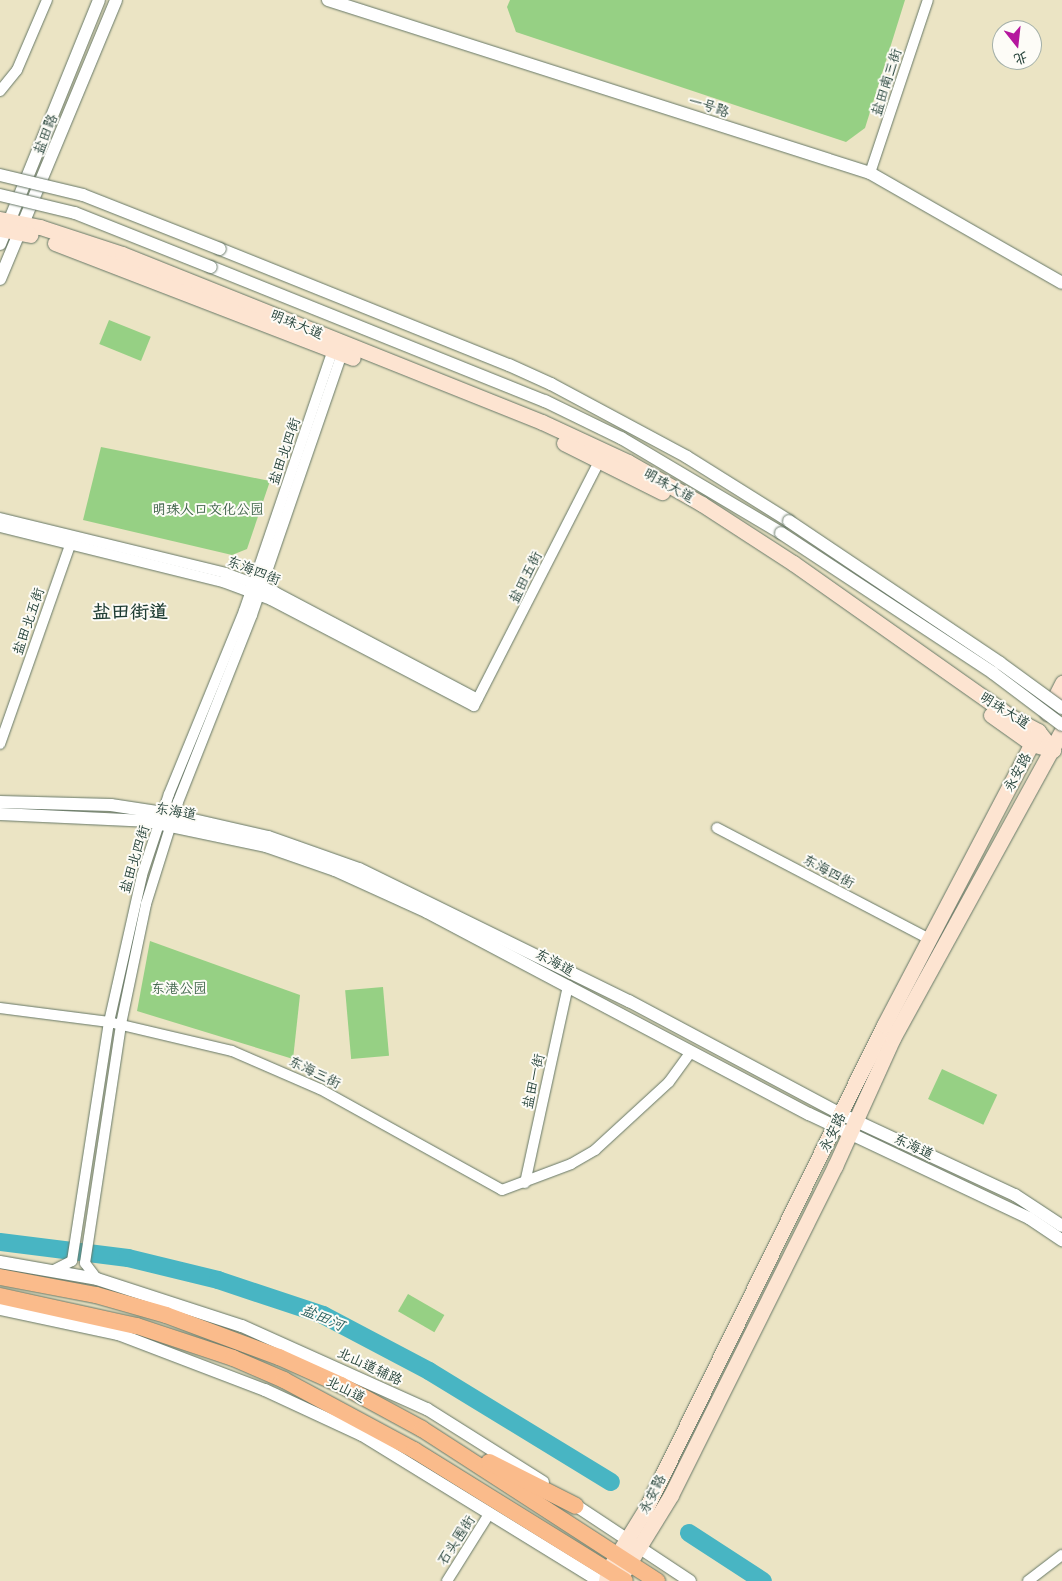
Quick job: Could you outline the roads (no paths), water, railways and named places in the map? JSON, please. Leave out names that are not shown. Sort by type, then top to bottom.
[{"type":"main road","name":"明珠大道","points":[[8,228],[117,264],[538,431],[600,460],[660,491],[740,539],[1035,737]]},
{"type":"main road","name":"明珠大道","points":[[8,228],[122,254],[542,422],[628,462],[746,532],[1010,716],[1052,750]]},
{"type":"main road","name":"永安路","points":[[634,1543],[837,1121],[1062,683]]},
{"type":"main road","name":"永安路","points":[[612,1579],[634,1543],[671,1495],[893,1038],[1062,731]]},
{"type":"main road","name":"北山道","points":[[0,1277],[123,1302],[240,1342],[341,1385],[455,1450],[657,1581]]},
{"type":"main road","name":"北山道","points":[[0,1296],[80,1311],[180,1339],[233,1358],[327,1401],[365,1430],[612,1579]]},
{"type":"main road","points":[[455,1450],[502,1467],[576,1506]]},
{"type":"street","points":[[0,91],[17,70],[47,0]]},
{"type":"street","name":"盐田路","points":[[0,279],[8,228],[98,0]]},
{"type":"street","name":"盐田路","points":[[8,228],[116,0]]},
{"type":"street","name":"一号路","points":[[328,0],[870,173],[1062,283]]},
{"type":"street","name":"盐田南三街","points":[[870,173],[928,0]]},
{"type":"street","points":[[0,175],[83,195],[509,364],[551,384],[688,457],[789,521],[1000,663],[1062,708]]},
{"type":"street","name":"明珠大道","points":[[0,195],[83,216],[211,266],[545,401],[621,438],[781,532],[993,673],[1062,725]]},
{"type":"street","name":"盐田北四街","points":[[54,1270],[72,1261],[109,1022],[132,914],[256,589],[337,352]]},
{"type":"street","name":"盐田五街","points":[[476,703],[600,460]]},
{"type":"street","name":"东海四街","points":[[0,518],[71,540],[223,582],[256,589],[476,703]]},
{"type":"street","name":"东海四街","points":[[0,527],[71,540]]},
{"type":"street","name":"盐田北五街","points":[[0,744],[71,540]]},
{"type":"street","name":"东海道","points":[[0,802],[111,805],[266,846],[335,870],[427,912],[690,1052],[837,1121],[1015,1195],[1062,1226]]},
{"type":"street","name":"东海道","points":[[0,814],[167,819],[268,837],[383,879],[629,1001],[837,1121]]},
{"type":"street","name":"盐田北四街","points":[[97,1279],[85,1263],[89,1234],[121,1024],[146,904],[167,819]]},
{"type":"street","name":"东海四街","points":[[717,828],[929,939]]},
{"type":"street","name":"盐田一街","points":[[525,1183],[568,986]]},
{"type":"street","name":"东海三街","points":[[0,1008],[121,1024],[208,1044],[277,1068],[344,1102],[493,1187],[502,1190],[525,1183]]},
{"type":"street","points":[[525,1183],[571,1164],[613,1137],[670,1082],[690,1052]]},
{"type":"street","name":"东海道","points":[[851,1127],[1008,1207],[1062,1240]]},
{"type":"street","name":"北山道辅路","points":[[0,1262],[97,1279],[242,1326],[378,1385],[427,1409],[690,1581]]},
{"type":"street","points":[[0,1309],[118,1334],[221,1371],[365,1430],[489,1514],[612,1579]]},
{"type":"street","points":[[67,1322],[80,1311]]},
{"type":"street","name":"石头围街","points":[[447,1581],[489,1514]]},
{"type":"street","points":[[1028,1581],[1062,1555]]},
{"type":"waterway","name":"盐田河","points":[[0,1242],[128,1258],[218,1280],[323,1315],[429,1371],[611,1482]]},
{"type":"waterway","name":"盐田河","points":[[689,1533],[763,1581]]},
{"type":"district","name":"盐田街道","points":[[130,612]]},
{"type":"park label","name":"明珠人口文化公园","points":[[208,509]]},
{"type":"park label","name":"东港公园","points":[[179,988]]}]
